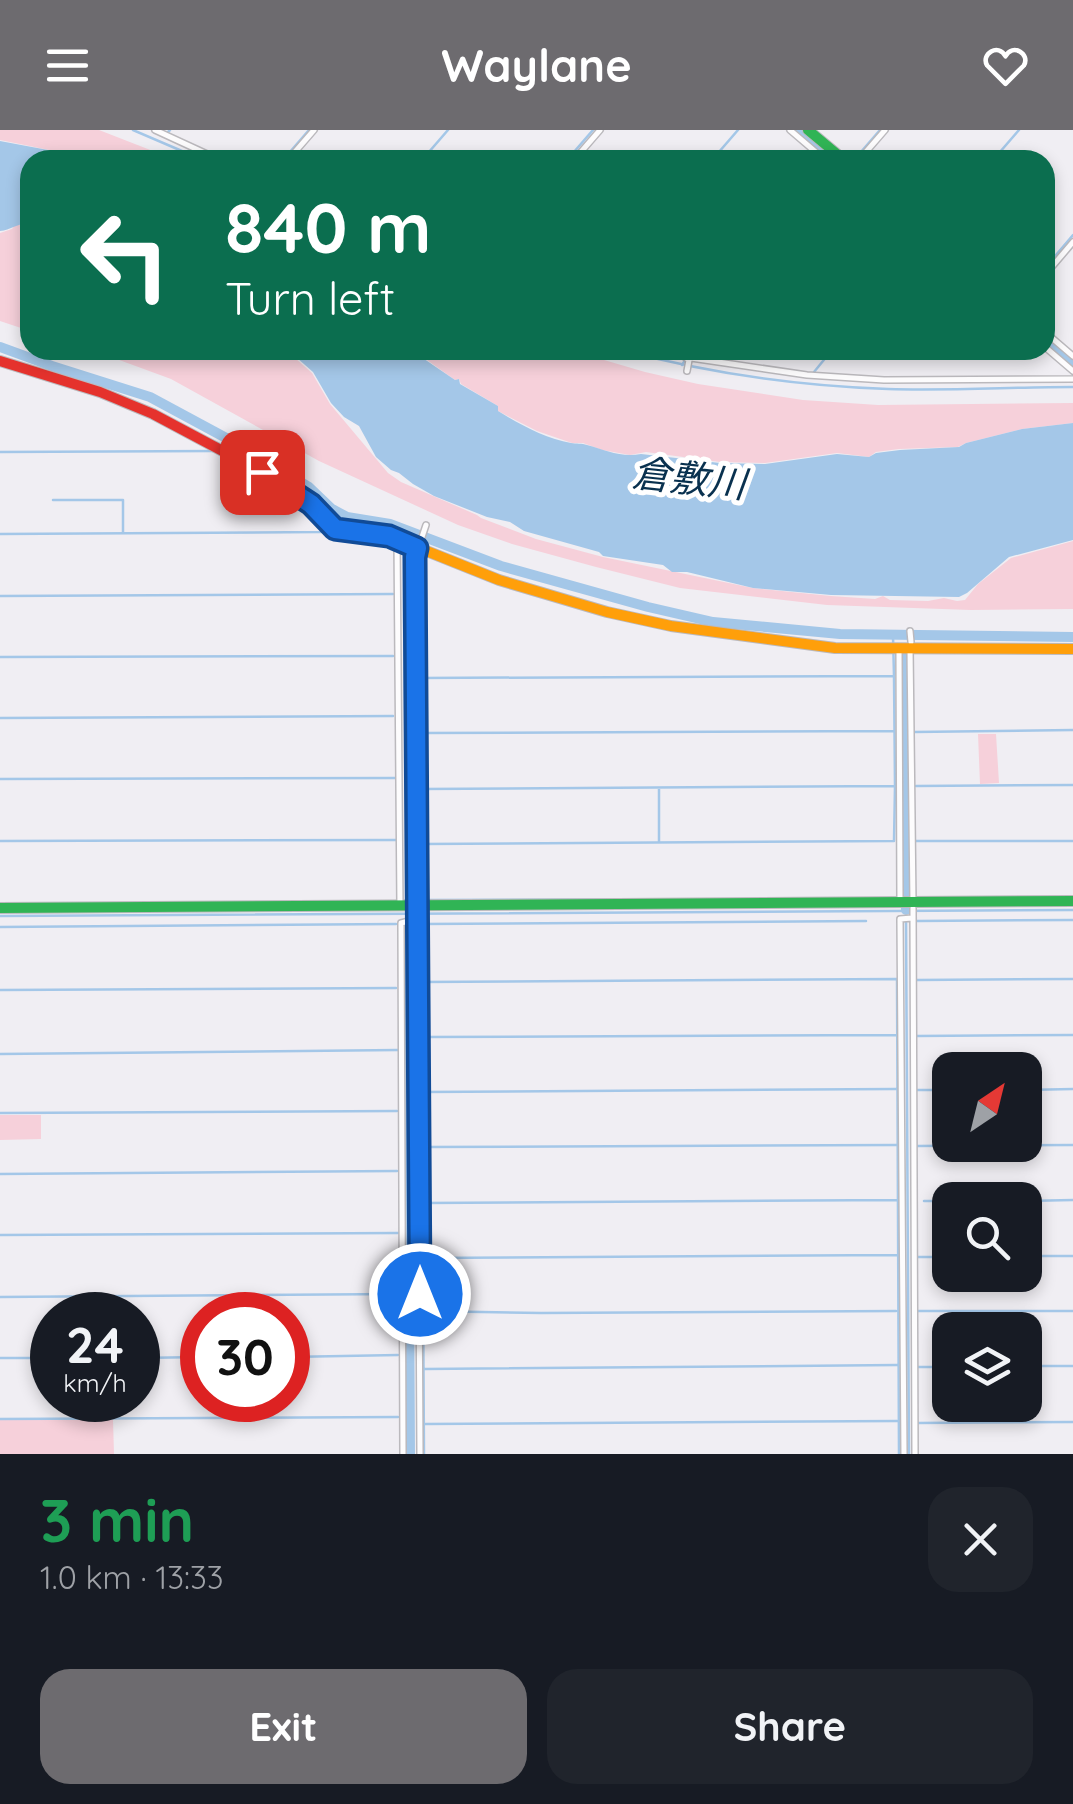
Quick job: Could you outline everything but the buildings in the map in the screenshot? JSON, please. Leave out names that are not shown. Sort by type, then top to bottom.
[{"type":"street","points":[[155,130],[198,150]]},
{"type":"street","points":[[297,150],[314,130]]},
{"type":"street","points":[[583,150],[600,130]]},
{"type":"street","points":[[790,130],[813,150]]},
{"type":"street","points":[[808,130],[832,150]]},
{"type":"street","points":[[867,150],[884,130]]},
{"type":"street","points":[[1055,263],[1073,242]]},
{"type":"street","points":[[681,360],[884,380],[1073,379]]},
{"type":"street","points":[[0,361],[146,410],[294,492],[335,529],[389,536],[498,580],[606,612],[783,642],[854,648],[903,644],[1073,649]]},
{"type":"street","points":[[400,906],[408,544],[425,528]]},
{"type":"street","points":[[408,544],[415,557],[420,1454]]},
{"type":"street","points":[[900,902],[903,644]]},
{"type":"street","points":[[903,644],[913,910],[915,1454]]},
{"type":"street","points":[[0,908],[400,906],[417,913],[900,902],[913,910],[1073,902]]},
{"type":"street","points":[[904,1454],[900,920],[913,910]]},
{"type":"street","points":[[403,1454],[400,923],[417,913]]},
{"type":"shaded area","points":[[0,130],[99,130],[150,150],[49,150],[0,140]]},
{"type":"shaded area","points":[[20,225],[20,328],[0,321],[0,233]]},
{"type":"shaded area","points":[[119,360],[297,360],[312,373],[330,404],[388,473],[401,482],[536,539],[753,588],[875,599],[883,596],[890,600],[965,600],[978,584],[1011,558],[1073,541],[1073,609],[827,605],[680,588],[596,567],[458,525],[319,461],[171,379]]},
{"type":"shaded area","points":[[427,360],[604,360],[698,384],[803,400],[878,405],[1073,403],[1073,423],[1022,429],[958,447],[899,449],[876,452],[869,457],[837,453],[765,463],[720,462],[646,452],[630,455],[572,443],[498,411],[498,406]]},
{"type":"shaded area","points":[[978,734],[996,734],[999,783],[980,784]]},
{"type":"shaded area","points":[[0,1115],[41,1115],[41,1139],[0,1140]]},
{"type":"shaded area","points":[[0,1420],[113,1422],[114,1454],[0,1454]]},
{"type":"water","points":[[0,141],[48,150],[20,150],[20,225],[0,231]]},
{"type":"water","name":"倉敷川","points":[[299,360],[426,360],[498,406],[498,411],[562,441],[627,455],[720,463],[765,464],[837,454],[869,457],[900,450],[959,447],[1022,429],[1073,423],[1073,540],[1009,557],[959,597],[831,595],[753,588],[672,572],[663,565],[603,556],[524,531],[510,522],[434,496],[376,457],[359,426],[331,403],[313,372]]},
{"type":"waterway","points":[[133,130],[180,150]]},
{"type":"waterway","points":[[292,150],[309,130]]},
{"type":"waterway","points":[[431,150],[448,130]]},
{"type":"waterway","points":[[576,150],[593,130]]},
{"type":"waterway","points":[[721,150],[738,130]]},
{"type":"waterway","points":[[797,130],[820,150]]},
{"type":"waterway","points":[[863,150],[880,130]]},
{"type":"waterway","points":[[1002,150],[1019,130]]},
{"type":"waterway","points":[[1055,256],[1073,235]]},
{"type":"waterway","points":[[0,347],[20,354]]},
{"type":"waterway","points":[[1055,350],[1073,365]]},
{"type":"waterway","points":[[36,360],[150,397],[309,487],[332,509],[347,517],[390,524],[501,566],[648,607],[713,622],[840,634],[1073,637]]},
{"type":"waterway","points":[[663,360],[821,385],[911,389],[1073,387]]},
{"type":"waterway","points":[[682,365],[685,360]]},
{"type":"waterway","points":[[814,372],[824,360]]},
{"type":"waterway","points":[[221,445],[225,438]]},
{"type":"waterway","points":[[0,452],[215,451]]},
{"type":"waterway","points":[[53,500],[123,500],[123,533]]},
{"type":"waterway","points":[[341,520],[344,516]]},
{"type":"waterway","points":[[0,534],[326,530]]},
{"type":"waterway","points":[[408,532],[404,545],[404,619],[407,891],[412,900]]},
{"type":"waterway","points":[[0,596],[393,594]]},
{"type":"waterway","points":[[422,900],[419,678],[894,676],[893,636]]},
{"type":"waterway","points":[[904,651],[906,899]]},
{"type":"waterway","points":[[0,657],[393,656]]},
{"type":"waterway","points":[[422,789],[895,786],[894,677]]},
{"type":"waterway","points":[[0,718],[393,716]]},
{"type":"waterway","points":[[914,732],[1073,730]]},
{"type":"waterway","points":[[422,733],[894,731]]},
{"type":"waterway","points":[[0,779],[395,778]]},
{"type":"waterway","points":[[916,786],[1073,785]]},
{"type":"waterway","points":[[423,844],[894,841],[895,786]]},
{"type":"waterway","points":[[659,789],[659,841]]},
{"type":"waterway","points":[[0,841],[396,840]]},
{"type":"waterway","points":[[916,841],[1073,841]]},
{"type":"waterway","points":[[928,898],[1073,897]]},
{"type":"waterway","points":[[423,900],[815,899]]},
{"type":"waterway","points":[[53,904],[346,902]]},
{"type":"waterway","points":[[421,910],[421,915]]},
{"type":"waterway","points":[[0,916],[1073,910]]},
{"type":"waterway","points":[[917,921],[1073,920]]},
{"type":"waterway","points":[[423,924],[866,921]]},
{"type":"waterway","points":[[906,921],[909,1454]]},
{"type":"waterway","points":[[421,923],[424,1454]]},
{"type":"waterway","points":[[0,927],[396,924]]},
{"type":"waterway","points":[[407,925],[410,1454]]},
{"type":"waterway","points":[[422,982],[897,979],[899,1454]]},
{"type":"waterway","points":[[917,980],[1073,979]]},
{"type":"waterway","points":[[0,990],[396,988]]},
{"type":"waterway","points":[[424,1037],[896,1035]]},
{"type":"waterway","points":[[916,1036],[1073,1035]]},
{"type":"waterway","points":[[0,1054],[398,1050]]},
{"type":"waterway","points":[[424,1092],[896,1089]]},
{"type":"waterway","points":[[1042,1090],[1073,1089]]},
{"type":"waterway","points":[[917,1090],[932,1090]]},
{"type":"waterway","points":[[0,1113],[397,1111]]},
{"type":"waterway","points":[[424,1147],[896,1145]]},
{"type":"waterway","points":[[917,1146],[1073,1145]]},
{"type":"waterway","points":[[0,1174],[397,1171]]},
{"type":"waterway","points":[[425,1203],[897,1200]]},
{"type":"waterway","points":[[1042,1201],[1073,1200]]},
{"type":"waterway","points":[[924,1201],[932,1201]]},
{"type":"waterway","points":[[0,1235],[398,1233]]},
{"type":"waterway","points":[[425,1258],[897,1255]]},
{"type":"waterway","points":[[1042,1256],[1073,1256]]},
{"type":"waterway","points":[[917,1257],[932,1257]]},
{"type":"waterway","points":[[0,1297],[398,1294]]},
{"type":"waterway","points":[[424,1311],[896,1311]]},
{"type":"waterway","points":[[917,1311],[1073,1311]]},
{"type":"waterway","points":[[310,1357],[398,1355]]},
{"type":"waterway","points":[[160,1358],[180,1357]]},
{"type":"waterway","points":[[0,1358],[30,1358]]},
{"type":"waterway","points":[[425,1369],[897,1365]]},
{"type":"waterway","points":[[1042,1366],[1073,1366]]},
{"type":"waterway","points":[[918,1367],[932,1367]]},
{"type":"waterway","points":[[0,1419],[398,1417]]},
{"type":"waterway","points":[[425,1424],[897,1421]]},
{"type":"waterway","points":[[918,1423],[1073,1422]]},
{"type":"traffic: fast","points":[[808,130],[832,150]]},
{"type":"traffic: fast","points":[[0,908],[1073,901]]},
{"type":"traffic: slow","points":[[319,514],[335,529],[389,536],[499,580],[607,612],[671,626],[835,648],[1073,649]]},
{"type":"traffic: jam","points":[[0,361],[100,392],[153,414],[264,473],[319,514]]},
{"type":"route","points":[[262,472],[311,504],[335,529],[389,536],[417,548],[420,1294]]}]
